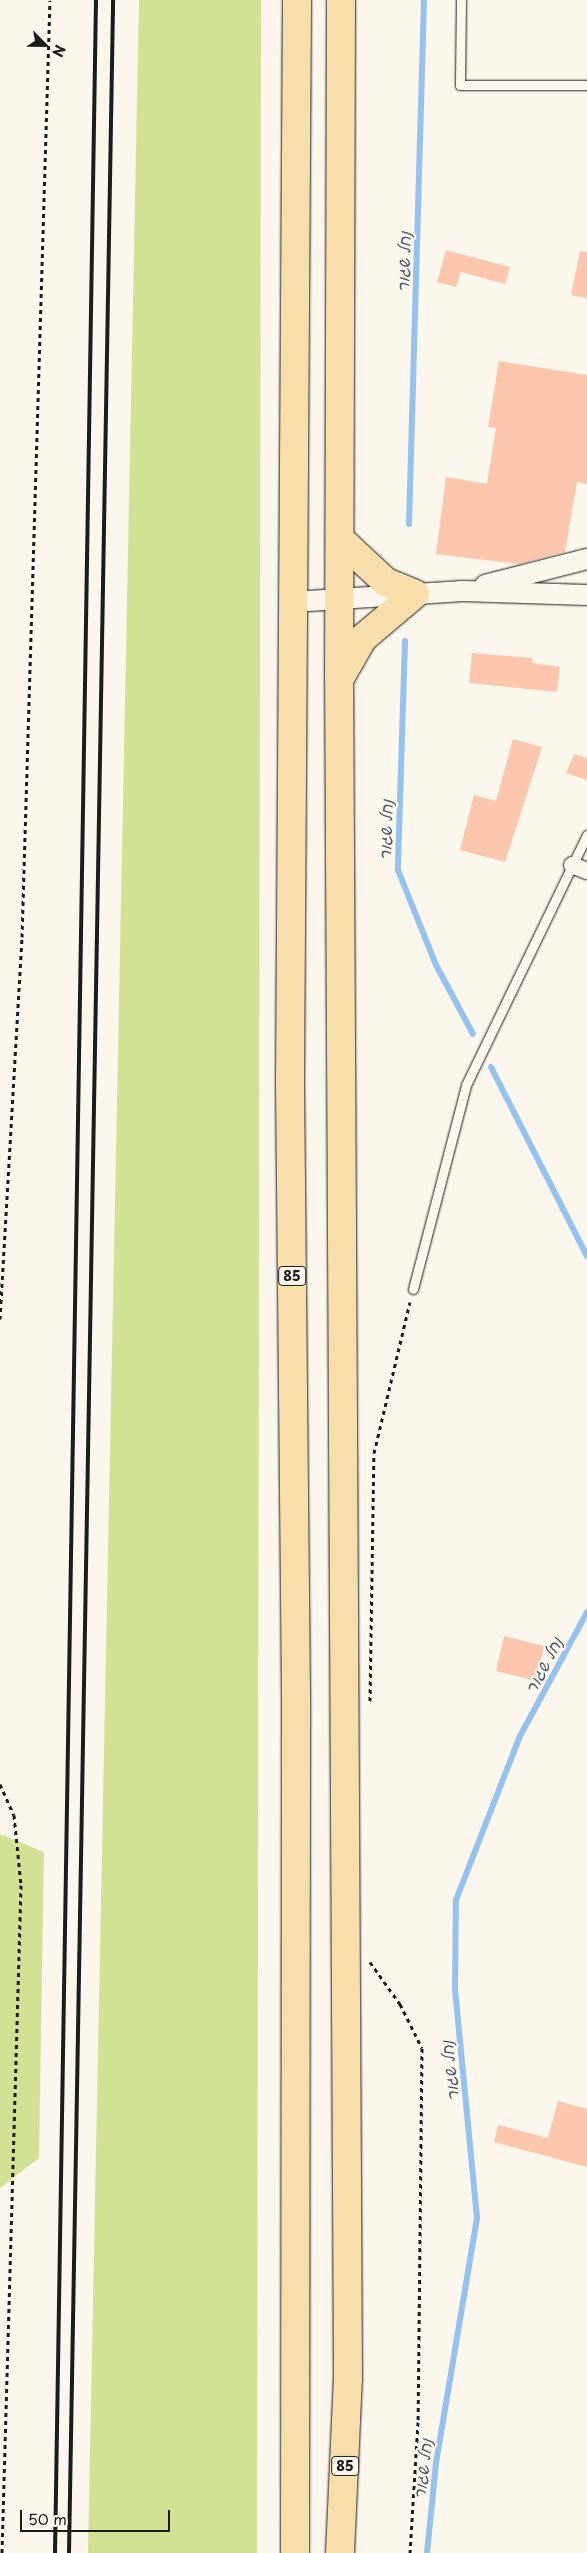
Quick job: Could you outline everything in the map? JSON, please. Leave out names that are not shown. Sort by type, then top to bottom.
[{"type":"highway","name":"85","points":[[295,2553],[296,1696],[290,1083],[297,0]]},
{"type":"highway","name":"85","points":[[340,2553],[348,2379],[339,679],[342,598],[341,0]]},
{"type":"highway","points":[[339,679],[364,638],[415,594],[386,582],[342,541]]},
{"type":"street","points":[[464,591],[587,560]]},
{"type":"street","points":[[293,602],[464,591],[587,595]]},
{"type":"street","points":[[542,594],[587,603]]},
{"type":"lane","points":[[461,0],[460,85],[587,85]]},
{"type":"lane","points":[[413,1289],[466,1084],[579,868],[587,835]]},
{"type":"path","points":[[0,1319],[22,937],[50,0]]},
{"type":"path","points":[[370,1712],[374,1454],[413,1289]]},
{"type":"path","points":[[0,1784],[14,1815],[21,1885],[2,2553]]},
{"type":"path","points":[[370,1953],[370,1962],[400,2004],[422,2048],[418,2422],[410,2553]]},
{"type":"green space","points":[[139,0],[261,0],[257,2553],[88,2553]]},
{"type":"green space","points":[[0,1834],[44,1852],[39,2158],[0,2188]]},
{"type":"building","points":[[446,250],[510,267],[505,284],[461,272],[456,287],[437,282]]},
{"type":"building","points":[[580,251],[587,252],[587,298],[571,295]]},
{"type":"building","points":[[499,361],[587,375],[587,484],[577,482],[565,552],[519,564],[436,554],[446,477],[487,484],[496,428],[488,427]]},
{"type":"building","points":[[472,653],[532,658],[532,663],[560,667],[557,692],[469,683]]},
{"type":"building","points":[[513,739],[542,747],[505,862],[460,850],[474,795],[496,801]]},
{"type":"building","points":[[574,754],[587,758],[587,780],[566,773]]},
{"type":"building","points":[[504,1636],[544,1646],[536,1681],[496,1671]]},
{"type":"building","points":[[558,2101],[587,2109],[587,2167],[494,2142],[498,2125],[548,2138]]},
{"type":"waterway","name":"נחל שגור","points":[[409,524],[424,0]]},
{"type":"waterway","name":"נחל שגור","points":[[405,641],[398,870],[436,965],[473,1034]]},
{"type":"waterway","name":"נחל שגור","points":[[491,1067],[587,1256]]},
{"type":"waterway","name":"נחל שגור","points":[[427,2553],[436,2463],[477,2218],[455,1989],[456,1900],[519,1738],[587,1612]]},
{"type":"railway","points":[[55,2553],[96,0]]},
{"type":"railway","points":[[69,2553],[113,0]]}]
